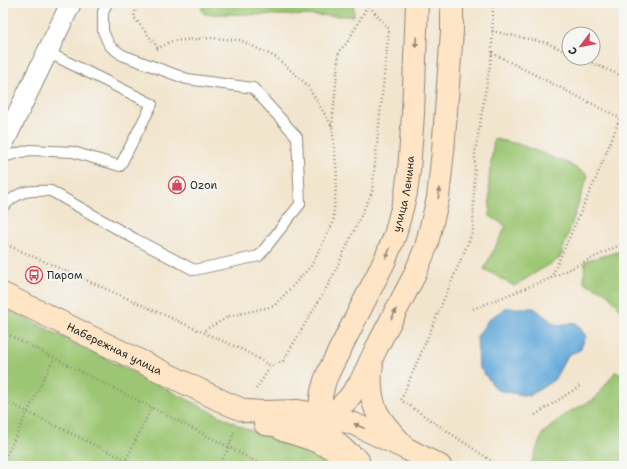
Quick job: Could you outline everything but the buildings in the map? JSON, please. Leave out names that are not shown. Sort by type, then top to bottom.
[{"type":"main road","name":"улица Ленина","points":[[364,463],[343,449],[332,439],[324,426],[321,398],[324,384],[330,369],[385,260],[395,236],[400,218],[406,193],[409,170],[413,114],[417,3]]},
{"type":"main road","points":[[323,416],[336,411],[348,399],[360,383],[414,276],[426,247],[438,198],[452,31],[452,3]]},
{"type":"main road","name":"Набережная улица","points":[[3,294],[226,403],[241,414],[264,418],[364,463]]},
{"type":"main road","points":[[376,349],[370,372],[371,393],[377,413],[390,432],[407,449]]},
{"type":"main road","name":"улица Ленина","points":[[264,418],[309,394],[321,383],[330,369]]},
{"type":"main road","name":"Набережная улица","points":[[264,418],[298,411],[354,424],[440,466]]},
{"type":"street","points":[[3,144],[71,3]]},
{"type":"lane","points":[[3,207],[10,199],[23,192],[51,190],[135,239],[194,270],[259,256],[300,204],[297,137],[254,88],[187,79],[122,55],[109,45],[103,31],[103,12],[107,3]]},
{"type":"lane","points":[[3,157],[30,150],[73,152],[120,166],[152,104],[47,52]]},
{"type":"path","points":[[137,3],[134,18],[158,48]]},
{"type":"path","points":[[203,331],[230,316],[274,306],[311,266],[333,224],[338,174],[332,126],[339,51],[347,43],[368,5]]},
{"type":"path","points":[[492,31],[546,43],[561,50]]},
{"type":"path","points":[[153,51],[172,41],[210,38],[240,40],[277,58],[302,81],[307,86],[332,126]]},
{"type":"path","points":[[492,53],[624,120]]},
{"type":"path","points":[[599,66],[624,77]]},
{"type":"path","points":[[552,278],[597,176],[620,118]]},
{"type":"path","points":[[472,308],[552,278],[624,243]]},
{"type":"path","points":[[3,332],[229,447],[263,466]]},
{"type":"path","points":[[3,462],[54,358]]},
{"type":"path","points":[[534,415],[580,386]]},
{"type":"path","points":[[3,400],[138,466]]},
{"type":"path","points":[[401,400],[499,466]]},
{"type":"path","points":[[122,466],[152,408]]},
{"type":"path","points":[[219,466],[229,447]]},
{"type":"green space","points":[[200,3],[354,3],[354,16],[204,14]]},
{"type":"green space","points":[[494,139],[518,144],[567,163],[588,175],[560,258],[514,286],[484,269],[506,226],[490,216],[489,178]]},
{"type":"green space","points":[[624,250],[624,327],[621,310],[608,294],[584,282],[585,261]]},
{"type":"green space","points":[[3,307],[246,429],[314,451],[342,466],[3,466]]},
{"type":"green space","points":[[615,372],[624,374],[624,466],[530,466],[543,433],[567,413],[595,399]]},
{"type":"water","points":[[505,308],[534,308],[556,325],[576,323],[586,336],[580,350],[568,355],[554,380],[529,396],[497,390],[479,367],[477,337],[488,320]]},
{"type":"place","name":"Ozon","points":[[177,185]]},
{"type":"place","name":"Паром","points":[[34,275]]}]
